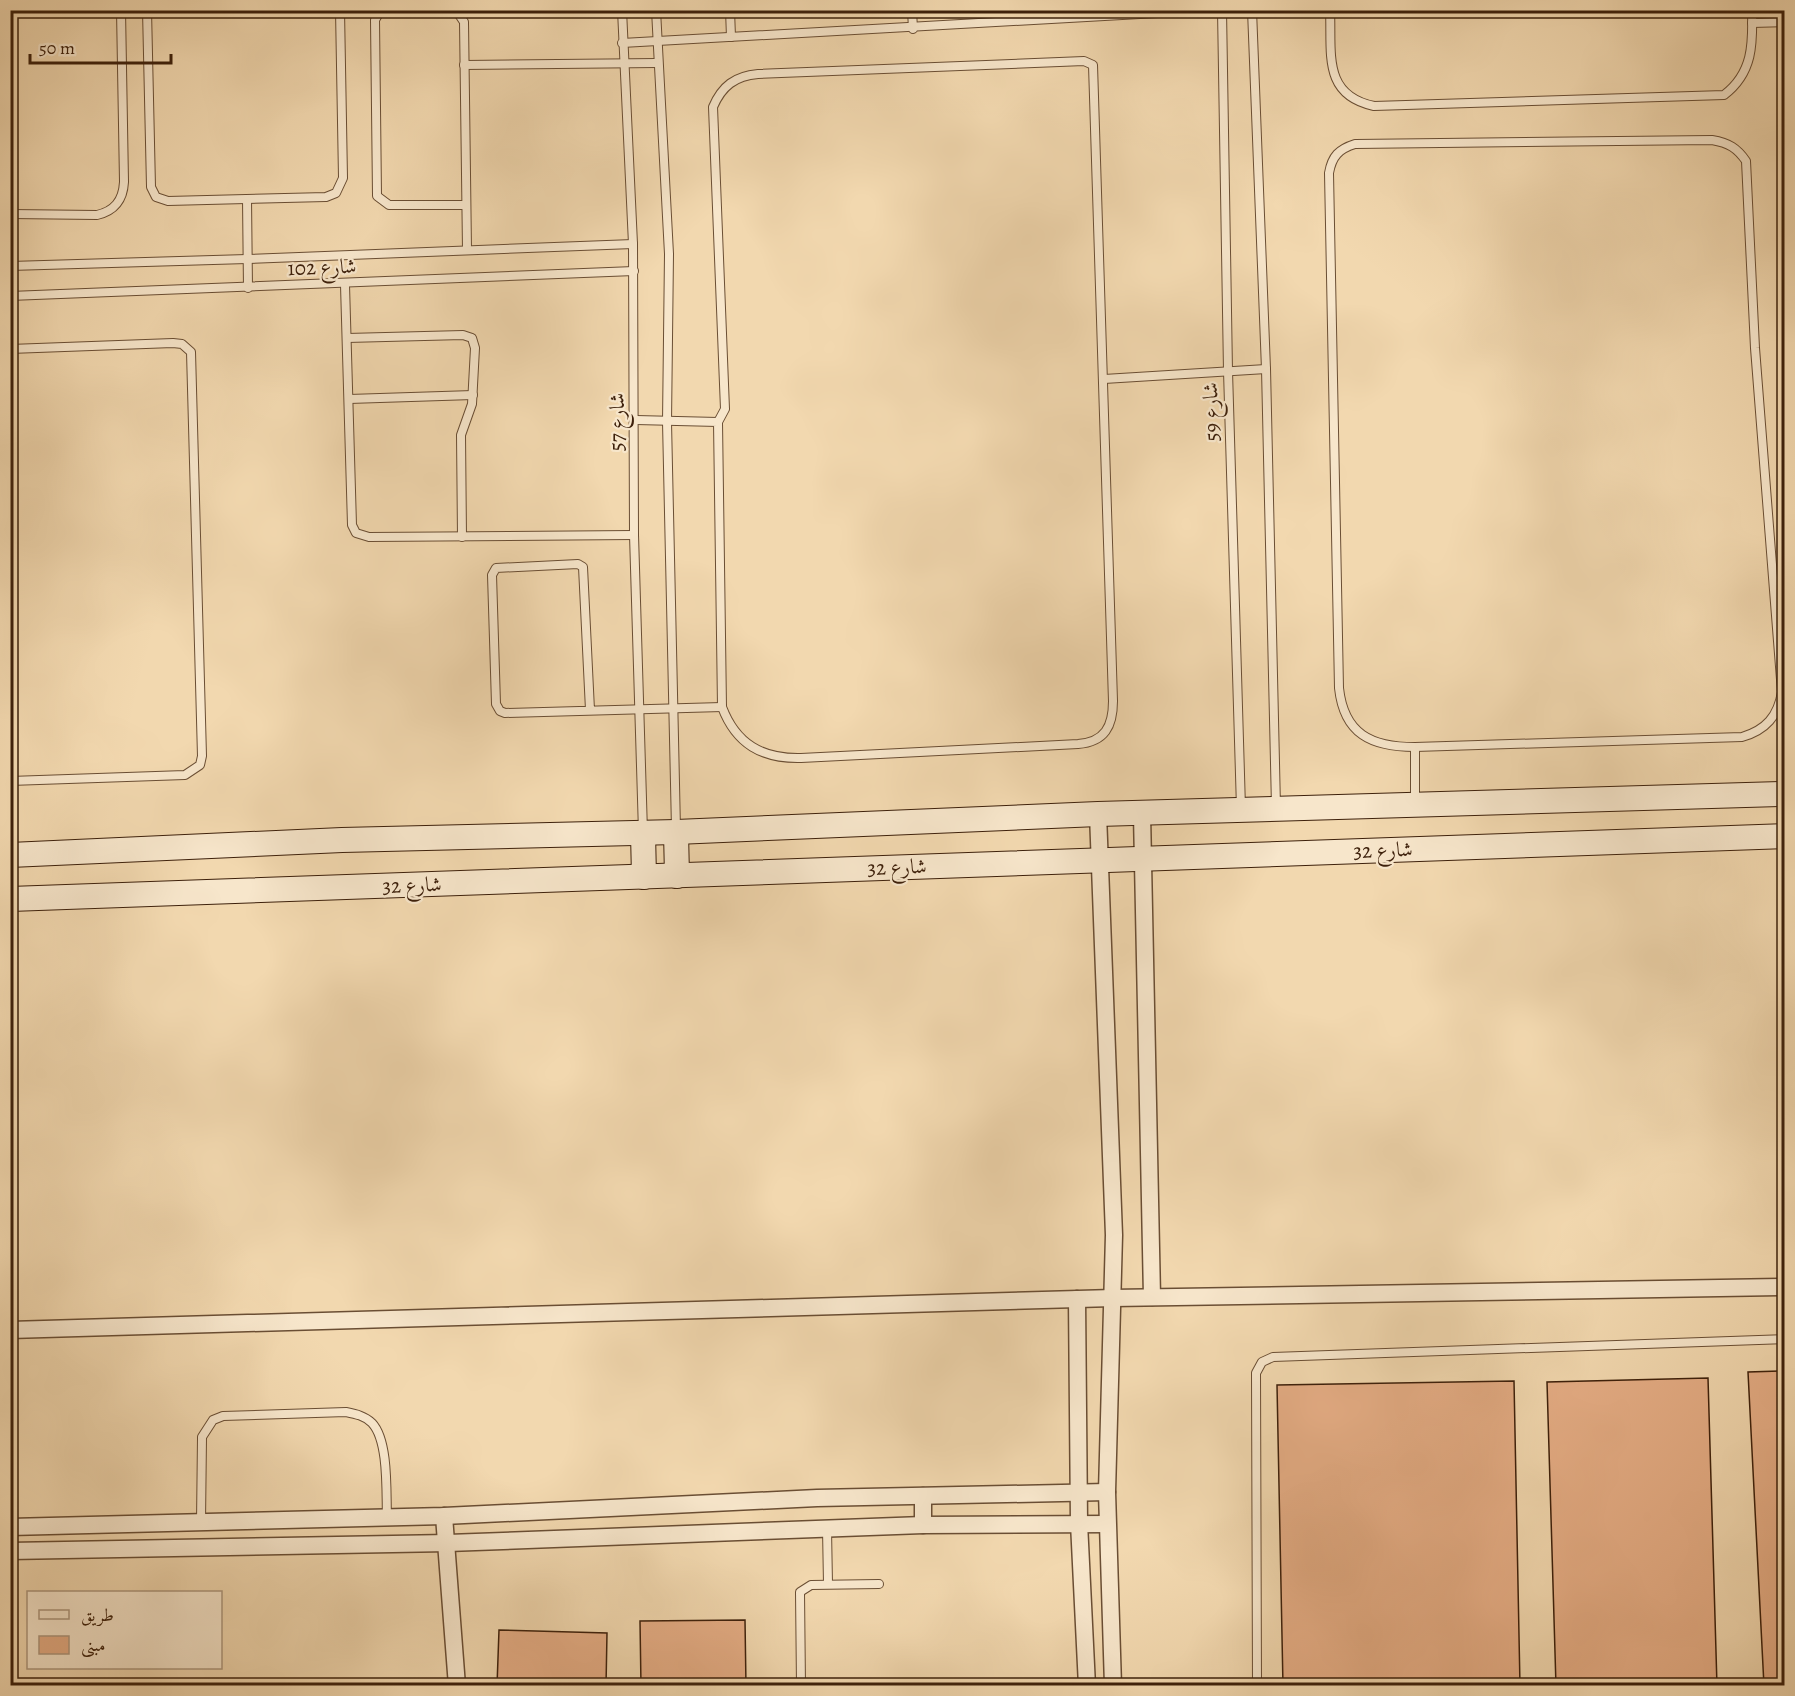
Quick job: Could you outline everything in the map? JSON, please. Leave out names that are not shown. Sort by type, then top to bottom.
[{"type":"main road","name":"شارع 32","points":[[10,855],[342,840],[676,832],[1098,814],[1276,811],[1785,794]]},
{"type":"main road","points":[[676,832],[677,876]]},
{"type":"main road","points":[[643,833],[644,877]]},
{"type":"main road","name":"شارع 32","points":[[10,899],[1785,836]]},
{"type":"street","points":[[1142,813],[1152,1297]]},
{"type":"street","points":[[1098,814],[1114,1235],[1107,1492],[1113,1686]]},
{"type":"street","points":[[10,1330],[1152,1297],[1785,1287]]},
{"type":"street","points":[[1077,1299],[1079,1523],[1087,1686]]},
{"type":"street","points":[[10,1527],[444,1516],[817,1498],[1107,1492]]},
{"type":"street","points":[[923,1496],[923,1525]]},
{"type":"street","points":[[444,1516],[448,1543],[457,1686]]},
{"type":"street","points":[[10,1551],[448,1543],[923,1525],[1107,1524]]},
{"type":"lane","points":[[10,214],[97,215],[106,213],[120,201],[124,182],[121,10]]},
{"type":"lane","points":[[147,10],[153,193],[156,197],[168,201],[326,197],[340,189],[343,178],[340,10]]},
{"type":"lane","points":[[381,10],[375,20],[377,196],[389,205],[466,205]]},
{"type":"lane","points":[[456,10],[464,22],[467,250]]},
{"type":"lane","name":"شارع 57","points":[[622,10],[634,271],[636,420],[634,534],[643,833]]},
{"type":"lane","points":[[656,10],[657,63],[669,254],[667,422],[676,832]]},
{"type":"lane","points":[[730,10],[731,37]]},
{"type":"lane","points":[[912,10],[913,29]]},
{"type":"lane","points":[[622,43],[913,29],[1211,10]]},
{"type":"lane","name":"شارع 59","points":[[1222,10],[1228,371],[1241,812]]},
{"type":"lane","points":[[1252,10],[1266,369],[1276,811]]},
{"type":"lane","points":[[1330,10],[1334,78],[1343,93],[1357,102],[1374,106],[1724,95],[1735,87],[1749,63],[1752,50],[1752,10]]},
{"type":"lane","points":[[1752,23],[1785,22]]},
{"type":"lane","points":[[636,420],[718,422],[722,419],[725,409],[713,107],[725,87],[735,79],[752,74],[1084,61],[1090,63],[1095,69],[1113,701],[1110,727],[1102,737],[1091,743],[1078,744],[783,758],[766,755],[751,748],[738,737],[722,707],[718,422]]},
{"type":"lane","points":[[464,65],[657,63]]},
{"type":"lane","points":[[1713,140],[1726,142],[1738,150],[1746,161],[1755,348],[1782,692],[1774,717],[1755,734],[1742,737],[1415,747],[1383,745],[1368,739],[1347,717],[1341,703],[1329,184],[1331,162],[1336,153],[1355,144],[1713,140]]},
{"type":"lane","points":[[247,199],[248,288]]},
{"type":"lane","name":"شارع 102","points":[[10,266],[633,243]]},
{"type":"lane","name":"شارع 102","points":[[10,296],[345,285],[634,271]]},
{"type":"lane","points":[[345,285],[352,525],[356,533],[364,537],[634,534]]},
{"type":"lane","points":[[347,338],[468,335],[474,342],[471,412],[461,435],[462,537]]},
{"type":"lane","points":[[10,349],[173,343],[182,344],[191,352],[202,756],[200,765],[185,775],[10,781]]},
{"type":"lane","points":[[1104,380],[1266,369]]},
{"type":"lane","points":[[349,399],[473,395]]},
{"type":"lane","points":[[590,710],[583,567],[578,564],[496,568],[492,575],[498,709],[505,713],[722,707]]},
{"type":"lane","points":[[1415,747],[1416,806]]},
{"type":"lane","points":[[1257,1686],[1256,1373],[1262,1362],[1273,1357],[1785,1339]]},
{"type":"lane","points":[[201,1522],[202,1437],[213,1420],[223,1416],[346,1412],[360,1415],[372,1423],[380,1435],[387,1517]]},
{"type":"lane","points":[[827,1529],[828,1584]]},
{"type":"lane","points":[[801,1686],[799,1596],[807,1586],[879,1584]]},
{"type":"building","points":[[1784,1371],[1784,1686],[1764,1686],[1748,1372]]},
{"type":"building","points":[[1708,1378],[1717,1686],[1556,1686],[1547,1382]]},
{"type":"building","points":[[1514,1381],[1520,1686],[1283,1686],[1277,1385]]},
{"type":"building","points":[[745,1620],[746,1686],[641,1686],[640,1621]]},
{"type":"building","points":[[499,1630],[607,1633],[606,1686],[497,1686]]}]
